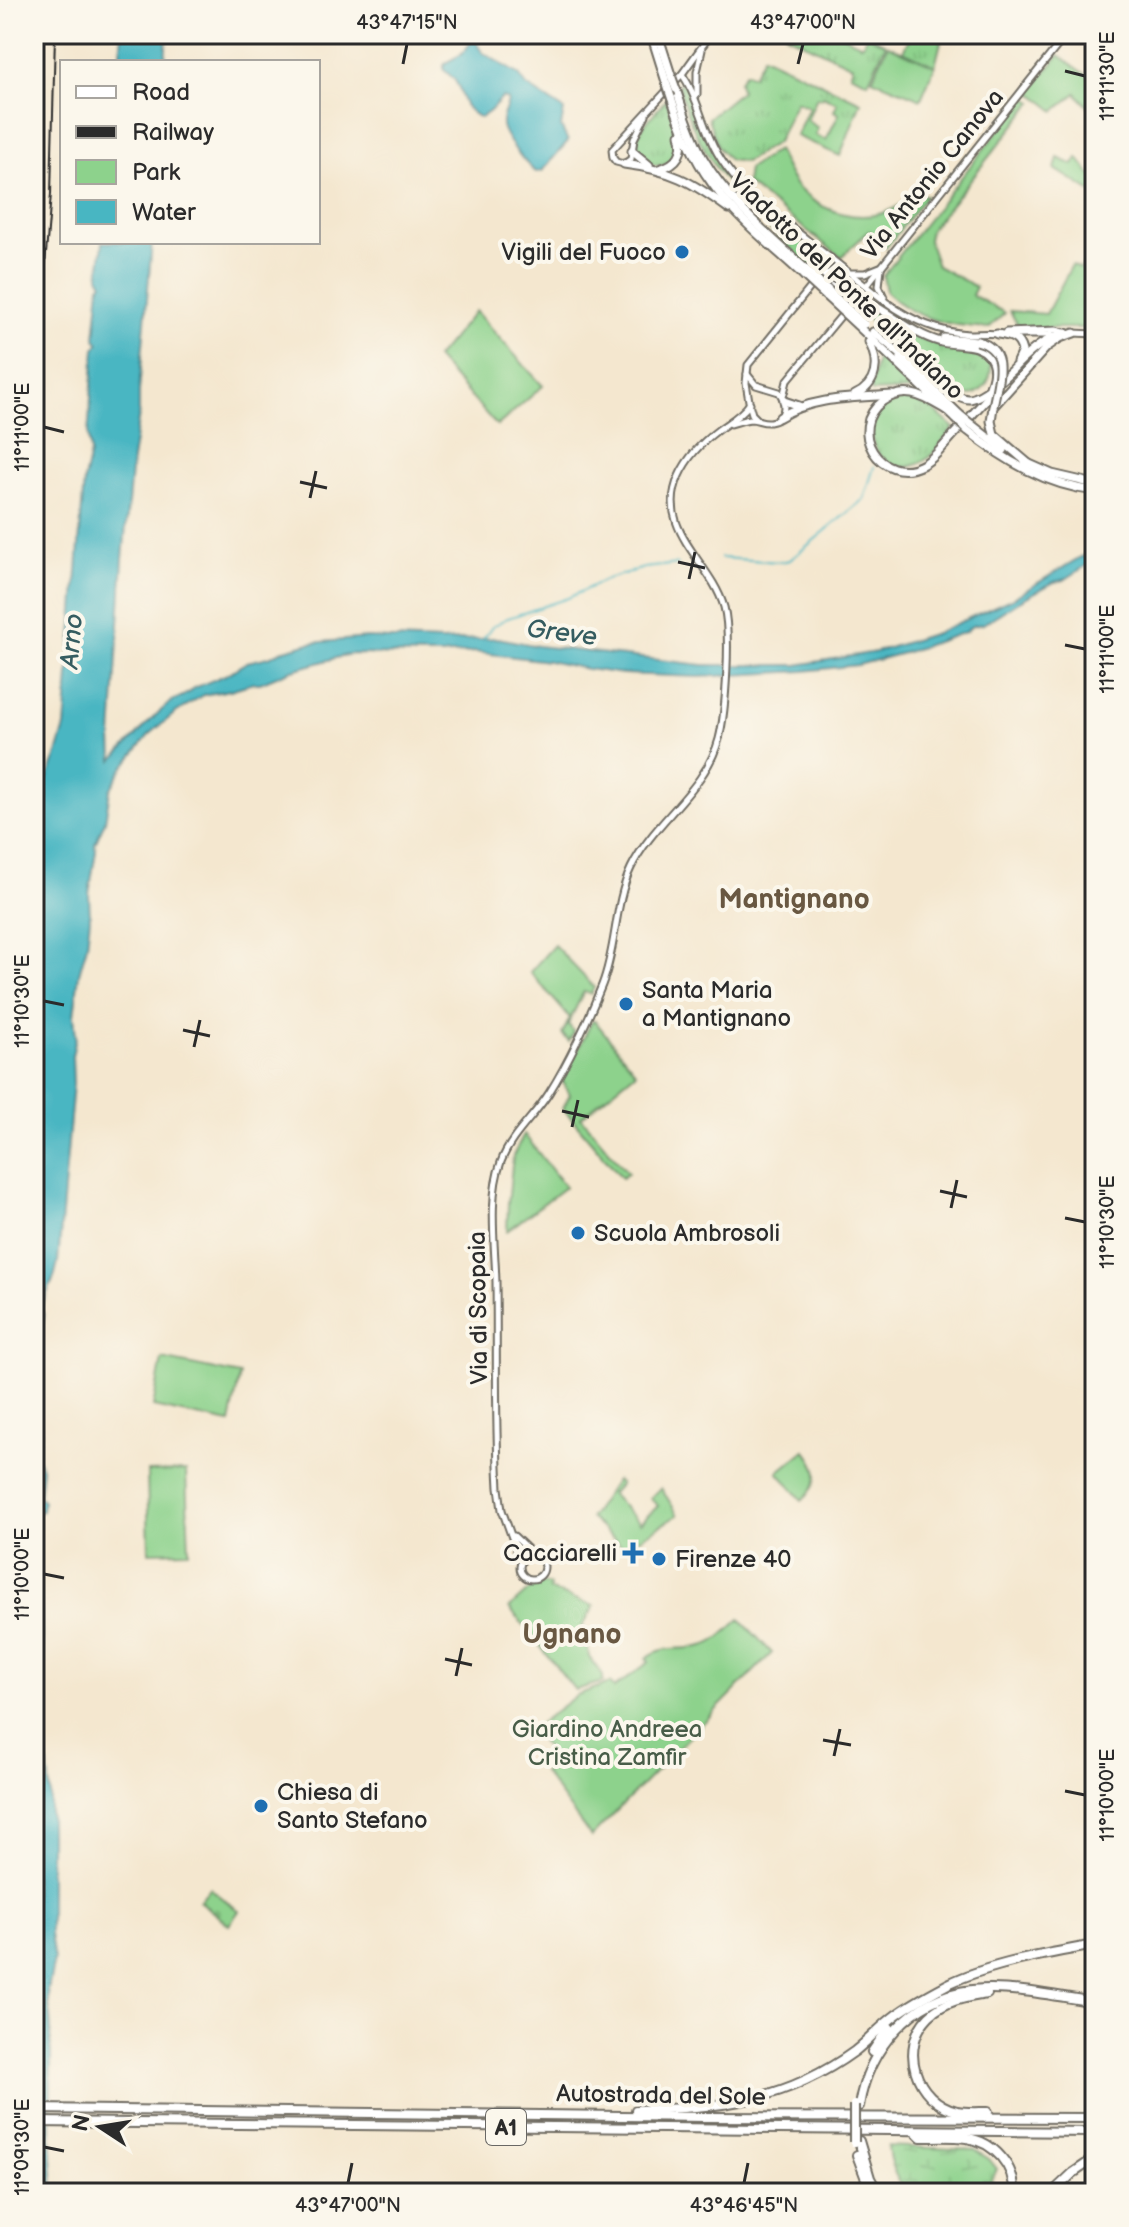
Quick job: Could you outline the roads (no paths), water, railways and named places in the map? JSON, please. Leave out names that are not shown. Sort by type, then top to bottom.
[{"type":"highway","name":"Viadotto del Ponte all'Indiano","points":[[651,34],[688,127],[712,172],[739,205],[806,273],[958,417]]},
{"type":"highway","name":"Viadotto del Ponte all'Indiano","points":[[658,34],[669,80]]},
{"type":"highway","name":"Viadotto del Ponte all'Indiano","points":[[674,93],[685,135],[711,183],[743,219],[806,273]]},
{"type":"highway","points":[[624,164],[657,169],[676,160],[682,148],[674,93]]},
{"type":"highway","points":[[632,150],[657,169],[700,188],[743,219]]},
{"type":"highway","points":[[850,306],[859,301],[868,302],[929,339],[984,351],[991,359],[993,368],[989,388]]},
{"type":"highway","points":[[907,327],[949,339],[977,341],[992,349],[999,362],[991,421],[994,434],[1029,464]]},
{"type":"highway","name":"Viadotto del Ponte all'Indiano","points":[[865,329],[946,410],[970,423],[999,446],[1064,481],[1095,484]]},
{"type":"highway","points":[[865,329],[956,395],[970,399],[1000,382]]},
{"type":"highway","points":[[845,398],[862,392],[875,375],[875,353],[865,329]]},
{"type":"highway","points":[[993,407],[1047,347],[1070,333]]},
{"type":"highway","points":[[970,423],[1015,366],[1043,342],[1070,333]]},
{"type":"highway","points":[[997,334],[1012,336],[1020,344],[1022,353],[1015,366]]},
{"type":"highway","points":[[780,417],[802,406],[845,398],[906,393],[917,395],[946,410]]},
{"type":"highway","points":[[894,394],[874,410],[867,428],[871,448],[886,465],[904,470],[923,464],[958,430]]},
{"type":"highway","points":[[784,400],[802,406]]},
{"type":"highway","name":"Viadotto del Ponte all'Indiano","points":[[970,423],[1015,465],[1095,491]]},
{"type":"highway","points":[[606,2114],[624,2110],[706,2107],[766,2096],[835,2064],[895,2016],[953,1982],[999,1966],[1095,1945]]},
{"type":"highway","points":[[857,2106],[875,2056],[890,2035],[908,2018],[933,2002],[962,1992],[990,1989],[1095,2002]]},
{"type":"highway","points":[[995,2117],[989,2112],[958,2111],[930,2097],[918,2080],[913,2047],[921,2026],[944,2005],[966,1997],[1010,1991]]},
{"type":"highway","points":[[875,2193],[857,2142],[856,2090],[870,2054],[909,2007]]},
{"type":"highway","name":"Autostrada del Sole","points":[[34,2109],[1095,2118]]},
{"type":"highway","name":"Autostrada del Sole","points":[[34,2122],[1095,2132]]},
{"type":"highway","points":[[915,2131],[921,2137],[966,2138],[992,2149],[1008,2166],[1014,2193]]},
{"type":"highway","points":[[1052,2193],[1095,2158]]},
{"type":"street","points":[[646,115],[636,134],[631,159],[624,164],[616,162],[612,150],[682,74],[711,34]]},
{"type":"street","name":"Via Antonio Canova","points":[[682,74],[697,100],[715,150],[737,181],[866,286],[1067,34]]},
{"type":"street","name":"Via Antonio Canova","points":[[697,100],[698,63],[704,43]]},
{"type":"street","name":"Via Antonio Canova","points":[[688,65],[697,87]]},
{"type":"street","points":[[622,140],[632,150]]},
{"type":"street","points":[[823,279],[831,258]]},
{"type":"street","points":[[823,279],[839,265]]},
{"type":"street","points":[[850,273],[865,273],[881,267],[879,286],[886,302]]},
{"type":"street","points":[[823,279],[839,289],[850,306]]},
{"type":"street","points":[[866,286],[909,317],[933,327],[968,334],[1017,330],[1095,334]]},
{"type":"street","points":[[757,419],[752,414],[750,403],[746,373],[748,365],[811,289]]},
{"type":"street","points":[[724,426],[757,419],[771,422],[780,417],[784,411],[787,381],[840,317]]},
{"type":"street","points":[[746,373],[753,382],[776,390],[784,400]]},
{"type":"street","points":[[724,426],[747,408],[755,392],[787,381]]},
{"type":"street","name":"Via di Scopaia","points":[[521,1563],[502,1510],[499,1472],[495,1194],[498,1173],[509,1145],[547,1096],[603,984],[630,870],[649,840],[706,769],[715,752],[722,724],[726,614],[717,591],[679,530],[673,505],[676,485],[686,464],[702,444],[724,426]]},
{"type":"street","points":[[511,1533],[543,1563],[543,1570],[533,1578],[521,1570],[521,1563],[533,1555]]},
{"type":"water","points":[[122,34],[167,34],[165,60],[119,60]]},
{"type":"water","points":[[472,41],[482,52],[519,75],[527,86],[564,110],[561,127],[568,141],[542,171],[536,172],[527,164],[503,130],[502,119],[508,100],[502,98],[480,118],[466,106],[453,77],[443,69],[445,63],[462,54]]},
{"type":"water","points":[[103,244],[152,244],[139,414],[123,559],[113,760],[172,701],[247,662],[310,643],[367,638],[443,641],[498,638],[538,646],[703,665],[797,665],[876,652],[936,633],[1013,598],[1095,551],[1095,560],[1064,580],[1054,582],[965,632],[858,665],[698,677],[623,674],[474,652],[441,655],[350,654],[289,671],[260,683],[203,695],[149,735],[120,772],[110,790],[105,821],[95,844],[87,945],[79,974],[74,1016],[76,1037],[72,1056],[73,1083],[58,1262],[40,1308],[44,1316],[36,1349],[39,1351],[41,1395],[37,1399],[41,1432],[37,1457],[42,1468],[39,1496],[43,1501],[42,1511],[38,1512],[35,1579],[41,1615],[42,1711],[50,1791],[50,1934],[54,1960],[48,1990],[54,2193],[34,2193],[34,885],[37,880],[38,835],[47,798],[45,784],[65,727],[84,480],[90,453],[88,434],[95,349],[99,344],[95,338],[100,286],[103,283],[99,276]]},
{"type":"waterway","points":[[721,558],[790,560],[864,499],[874,467]]},
{"type":"waterway","name":"Greve","points":[[484,638],[492,627],[505,619],[568,598],[607,579],[644,568],[678,564]]},
{"type":"railway","points":[[34,398],[51,194],[55,34]]},
{"type":"place","name":"Vigili del Fuoco","points":[[682,252]]},
{"type":"place","name":"Santa Maria a Mantignano","points":[[626,1004]]},
{"type":"place","name":"Scuola Ambrosoli","points":[[578,1233]]},
{"type":"place","name":"Cacciarelli","points":[[633,1553]]},
{"type":"place","name":"Firenze 40","points":[[659,1559]]},
{"type":"place","name":"Chiesa di Santo Stefano","points":[[261,1806]]},
{"type":"district","name":"Mantignano","points":[[794,898]]},
{"type":"district","name":"Ugnano","points":[[572,1633]]},
{"type":"water label","name":"Arno","points":[[71,641]]},
{"type":"park label","name":"Giardino Andreea Cristina Zamfir","points":[[607,1743]]}]
